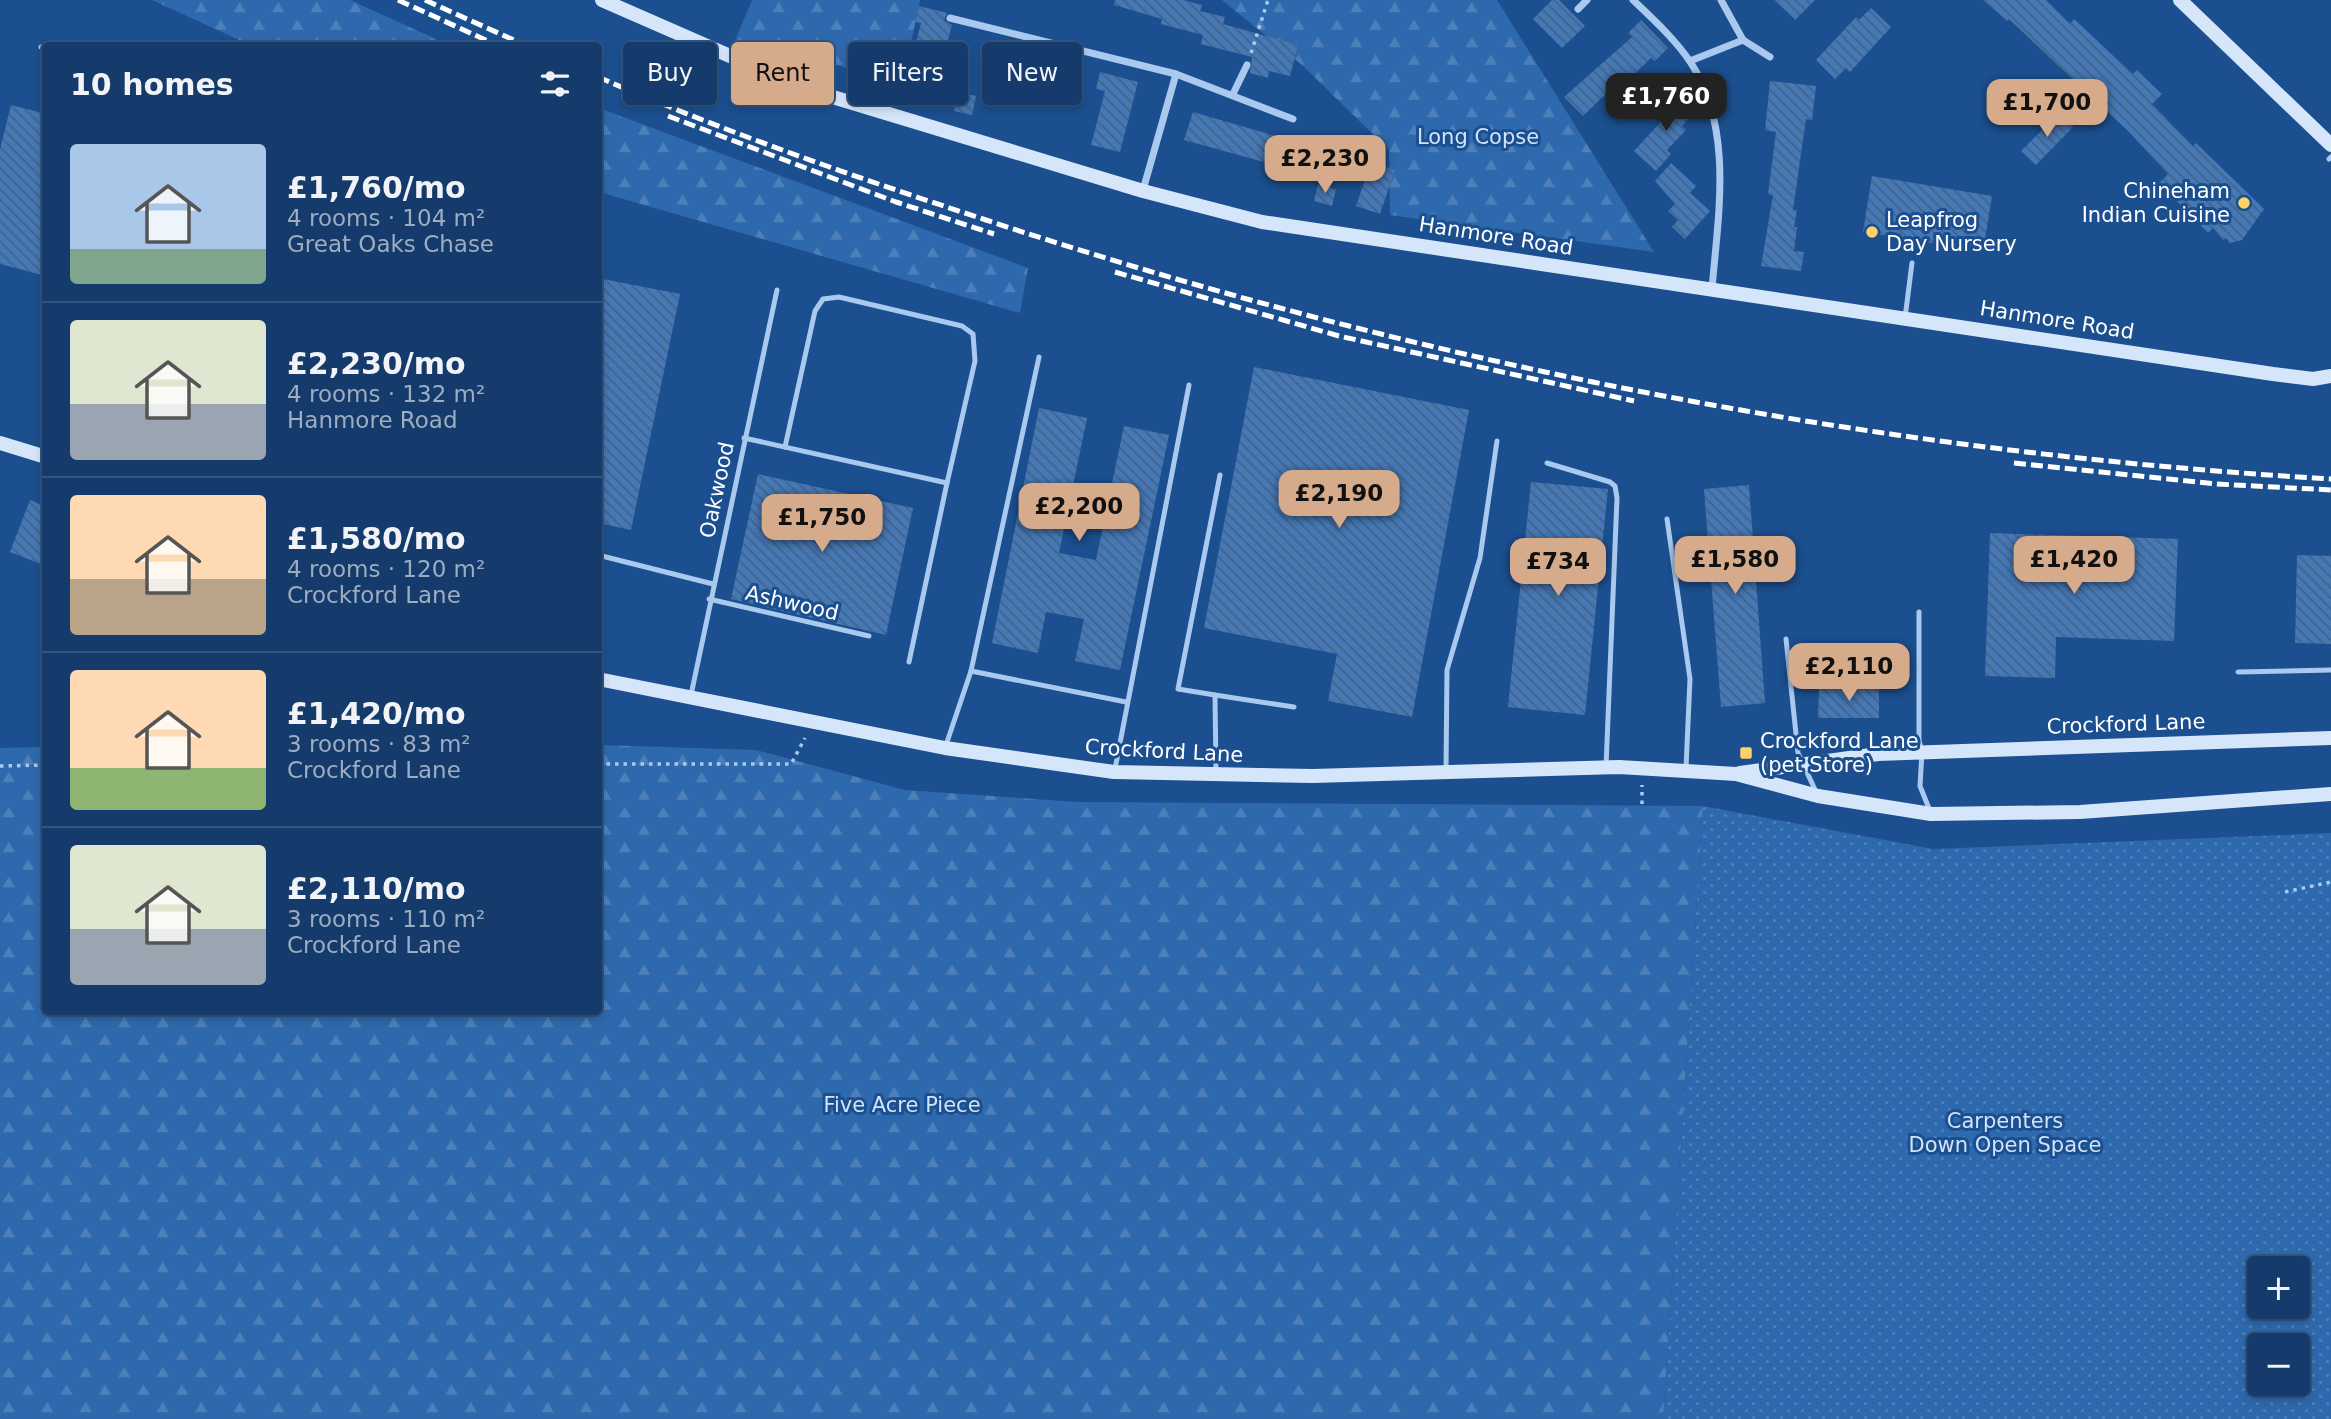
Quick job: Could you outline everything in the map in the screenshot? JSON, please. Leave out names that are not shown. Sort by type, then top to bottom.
[{"type":"street","name":"Hanmore Road","points":[[602,0],[803,88],[1143,191],[1262,222],[2286,376],[2314,379],[2331,376]]},
{"type":"street","points":[[1578,9],[1587,0]]},
{"type":"street","points":[[1633,0],[1690,61],[1705,88],[1715,117],[1720,156],[1712,289]]},
{"type":"street","points":[[1721,0],[1743,40],[1770,57]]},
{"type":"street","points":[[2180,0],[2330,154]]},
{"type":"street","points":[[950,18],[1176,74],[1293,119]]},
{"type":"street","points":[[1690,61],[1743,40]]},
{"type":"street","points":[[1233,94],[1247,65]]},
{"type":"street","points":[[1143,191],[1176,74]]},
{"type":"street","points":[[0,443],[42,456]]},
{"type":"street","name":"Crockford Lane","points":[[602,679],[945,748],[1114,772],[1216,776],[1606,767],[1686,771],[1736,774],[1818,796],[1931,814],[2080,812],[2331,794]]},
{"type":"street","name":"Crockford Lane","points":[[1736,774],[1804,763],[1922,752],[2331,738]]},
{"type":"lane","points":[[1905,318],[1912,263]]},
{"type":"lane","name":"Oakwood","points":[[691,698],[709,600],[777,290]]},
{"type":"lane","points":[[785,447],[816,310],[823,299],[839,297],[962,326],[973,334],[975,361],[909,662]]},
{"type":"lane","points":[[945,748],[971,671],[1039,356]]},
{"type":"lane","points":[[1114,772],[1189,385]]},
{"type":"lane","points":[[744,439],[947,483]]},
{"type":"lane","points":[[1446,770],[1447,670],[1480,558],[1497,441]]},
{"type":"lane","points":[[1547,463],[1610,482],[1615,486],[1617,498],[1606,767]]},
{"type":"lane","points":[[1220,475],[1178,689],[1294,706]]},
{"type":"lane","points":[[1667,519],[1689,679],[1686,771]]},
{"type":"lane","points":[[602,556],[713,584]]},
{"type":"lane","name":"Ashwood","points":[[709,600],[869,636]]},
{"type":"lane","points":[[1919,612],[1919,740],[1922,752],[1920,786],[1931,814]]},
{"type":"lane","points":[[1786,639],[1798,753],[1818,796]]},
{"type":"lane","points":[[2238,672],[2331,670]]},
{"type":"lane","points":[[971,671],[1126,702]]},
{"type":"lane","points":[[1215,695],[1216,776]]},
{"type":"path","points":[[1247,65],[1268,0]]},
{"type":"path","points":[[602,764],[792,764],[812,720]]},
{"type":"path","points":[[0,765],[42,765]]},
{"type":"path","points":[[1642,785],[1642,804]]},
{"type":"path","points":[[2285,892],[2331,882]]},
{"type":"green space","points":[[152,0],[350,0],[442,42],[243,42]]},
{"type":"green space","points":[[752,0],[920,0],[911,42],[848,42],[848,68],[834,65],[834,42],[735,41]]},
{"type":"green space","name":"Long Copse","points":[[1222,0],[1497,0],[1654,252],[1390,215],[1389,150],[1302,65]]},
{"type":"green space","points":[[602,109],[1028,268],[1020,313],[602,193]]},
{"type":"green space","name":"Five Acre Piece","points":[[602,745],[756,750],[905,790],[1078,802],[1703,806],[1663,1419],[0,1419],[0,748],[42,747],[42,1015],[602,1015]]},
{"type":"green space","name":"Carpenters Down Open Space","points":[[1703,806],[1933,849],[2331,833],[2331,1419],[1663,1419]]},
{"type":"building","points":[[1115,0],[1183,0],[1202,5],[1200,11],[1225,17],[1223,24],[1298,45],[1290,76],[1269,71],[1268,78],[1250,73],[1252,57],[1201,44],[1203,35],[1161,24],[1162,19],[1114,5]]},
{"type":"building","points":[[1552,0],[1559,0],[1585,26],[1562,48],[1533,19]]},
{"type":"building","points":[[1774,0],[1815,0],[1795,20]]},
{"type":"building","points":[[1983,0],[2046,0],[2070,24],[2074,19],[2133,74],[2137,70],[2162,94],[2152,104],[2193,146],[2196,143],[2264,209],[2242,240],[2230,243],[2226,238],[2223,240],[2213,228],[2208,233],[2159,183],[2168,174],[2127,130],[2009,19],[2007,21]]},
{"type":"building","points":[[919,6],[947,13],[944,20],[952,25],[948,42],[916,42],[921,23],[915,22]]},
{"type":"building","points":[[1871,8],[1891,27],[1850,72],[1846,68],[1835,79],[1816,60],[1856,17],[1859,20]]},
{"type":"building","points":[[1641,20],[1668,48],[1655,61],[1651,58],[1616,92],[1612,88],[1583,116],[1564,97],[1632,37],[1628,33]]},
{"type":"building","points":[[1100,72],[1138,82],[1120,152],[1091,145],[1105,91],[1096,89]]},
{"type":"building","points":[[1770,81],[1816,86],[1812,120],[1806,119],[1793,210],[1797,210],[1794,251],[1804,252],[1801,271],[1761,266],[1773,195],[1768,194],[1776,132],[1765,130]]},
{"type":"building","points":[[968,94],[976,96],[972,115],[954,111],[955,105],[968,105]]},
{"type":"building","points":[[1678,94],[1696,111],[1682,126],[1686,130],[1667,150],[1671,154],[1656,171],[1634,151],[1668,114],[1664,109]]},
{"type":"building","points":[[11,105],[42,113],[42,275],[0,264],[0,149]]},
{"type":"building","points":[[1193,112],[1296,142],[1297,138],[1326,146],[1318,177],[1184,140]]},
{"type":"building","points":[[2059,113],[2073,127],[2036,165],[2021,151]]},
{"type":"building","points":[[1371,162],[1395,170],[1380,214],[1356,206]]},
{"type":"building","points":[[1671,163],[1696,186],[1690,193],[1710,211],[1685,239],[1672,227],[1678,220],[1668,211],[1675,204],[1655,181]]},
{"type":"building","points":[[1872,176],[1992,196],[1983,251],[1863,232]]},
{"type":"building","points":[[1318,184],[1336,189],[1332,206],[1314,201]]},
{"type":"building","points":[[602,279],[680,294],[631,530],[602,524]]},
{"type":"building","points":[[1254,367],[1469,410],[1412,717],[1328,701],[1337,654],[1204,628]]},
{"type":"building","points":[[1039,408],[1087,418],[1059,553],[1096,560],[1124,426],[1169,435],[1120,670],[1075,661],[1084,619],[1046,612],[1038,653],[992,643]]},
{"type":"building","points":[[758,474],[913,508],[886,635],[731,599]]},
{"type":"building","points":[[1531,482],[1608,489],[1585,715],[1508,707]]},
{"type":"building","points":[[1749,485],[1765,703],[1721,707],[1704,489]]},
{"type":"building","points":[[30,500],[42,505],[42,564],[10,552]]},
{"type":"building","points":[[1990,533],[2178,539],[2174,641],[2056,637],[2055,678],[1985,676]]},
{"type":"building","points":[[2297,555],[2331,556],[2331,644],[2295,643]]},
{"type":"building","points":[[1819,688],[1879,688],[1879,718],[1818,718]]},
{"type":"railway","points":[[398,0],[490,42]]},
{"type":"railway","points":[[425,0],[518,42]]},
{"type":"railway","points":[[602,79],[791,153],[986,220],[1150,271],[1316,317],[1482,358],[1650,393],[1819,423],[1989,447],[2160,466],[2331,479]]},
{"type":"railway","points":[[668,116],[896,202],[994,234]]},
{"type":"railway","points":[[1115,272],[1339,336],[1634,401]]},
{"type":"railway","points":[[2014,463],[2217,484],[2331,490]]},
{"type":"place","name":"Chineham Indian Cuisine","points":[[2244,203]]},
{"type":"place","name":"Leapfrog Day Nursery","points":[[1872,232]]},
{"type":"place","name":"Crockford Lane (pet Store)","points":[[1746,753]]}]
